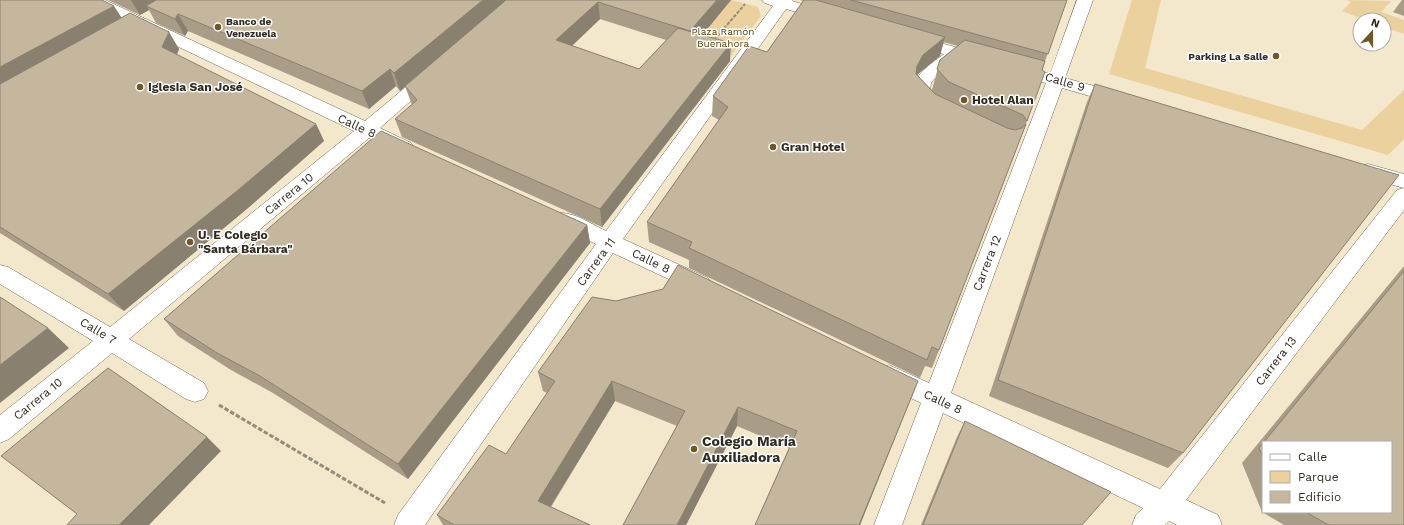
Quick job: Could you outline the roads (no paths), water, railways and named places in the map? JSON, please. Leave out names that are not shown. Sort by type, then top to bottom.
[{"type":"street","name":"Calle 8","points":[[92,0],[134,27],[424,156]]},
{"type":"street","name":"Carrera 12","points":[[888,525],[1085,0]]},
{"type":"street","points":[[780,1],[843,21]]},
{"type":"street","name":"Carrera 11","points":[[414,523],[610,241],[780,1]]},
{"type":"street","points":[[134,27],[161,12]]},
{"type":"street","name":"Calle 9","points":[[896,36],[1140,104]]},
{"type":"street","points":[[950,115],[936,108],[921,92],[921,87],[926,76],[956,53]]},
{"type":"street","name":"Carrera 10","points":[[0,430],[367,130],[443,65]]},
{"type":"street","points":[[1351,166],[1404,181]]},
{"type":"street","name":"Carrera 13","points":[[1146,525],[1165,505],[1404,195]]},
{"type":"street","name":"Calle 8","points":[[546,212],[717,293]]},
{"type":"street","name":"Calle 7","points":[[0,273],[195,391]]},
{"type":"street","name":"Calle 8","points":[[872,368],[1208,525]]},
{"type":"place","name":"Banco de Venezuela","points":[[218,27]]},
{"type":"place","name":"Parking La Salle","points":[[1276,56]]},
{"type":"place","name":"Iglesia San José","points":[[140,87]]},
{"type":"place","name":"Hotel Alan","points":[[964,100]]},
{"type":"place","name":"Gran Hotel","points":[[773,147]]},
{"type":"place","name":"U. E Colegio \"Santa Bárbara\"","points":[[190,242]]},
{"type":"place","name":"Colegio María Auxiliadora","points":[[694,449]]},
{"type":"park label","name":"Plaza Ramón Buenahora","points":[[723,36]]}]
